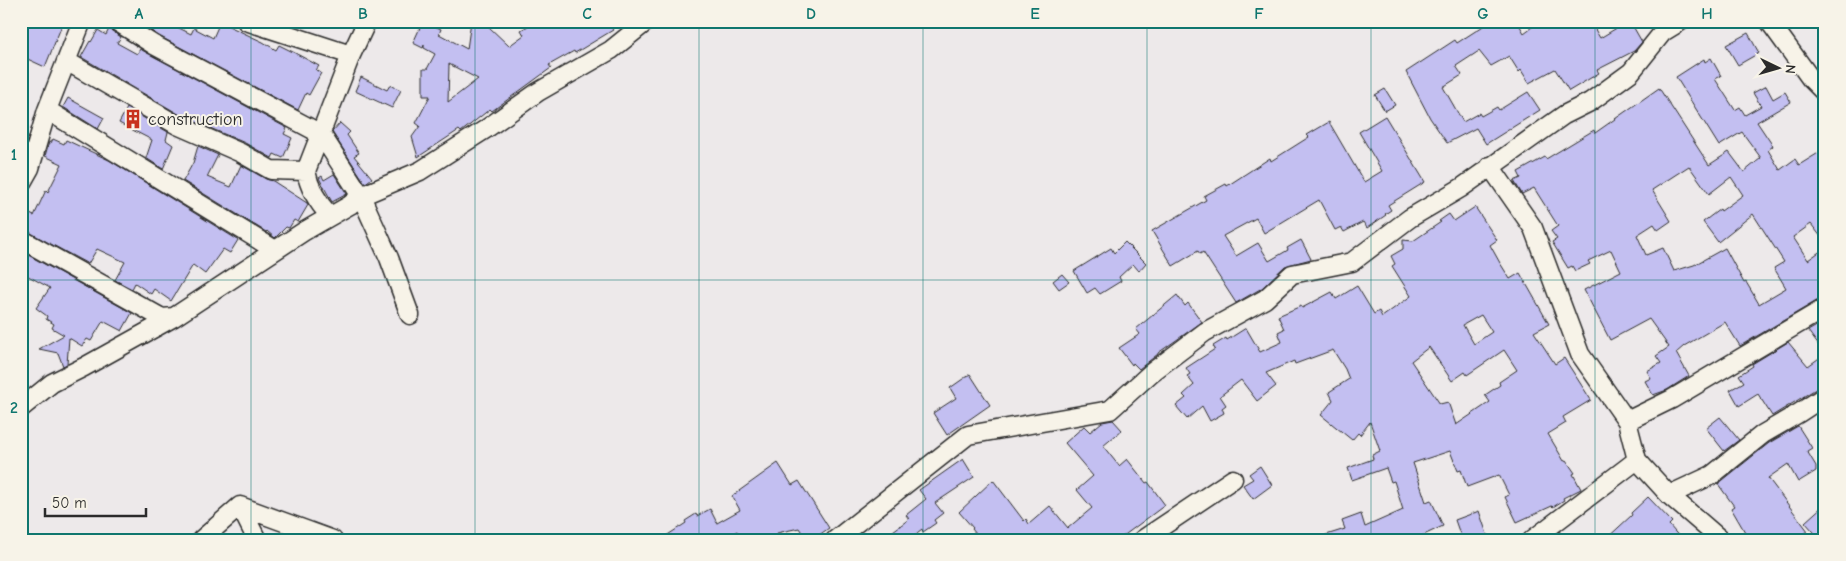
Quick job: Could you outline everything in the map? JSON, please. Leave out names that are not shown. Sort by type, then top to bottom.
[{"type":"street","points":[[21,184],[30,168],[48,110],[68,62],[82,21]]},
{"type":"street","points":[[116,21],[154,45],[321,134],[361,196],[389,258],[410,315]]},
{"type":"street","points":[[246,21],[351,55]]},
{"type":"street","points":[[330,216],[308,184],[306,171],[351,55],[367,21]]},
{"type":"street","points":[[21,408],[52,383],[174,317],[275,250],[350,205],[361,196],[420,171],[486,129],[538,92],[611,50],[647,21]]},
{"type":"street","points":[[835,540],[968,435],[1110,410],[1150,373],[1204,332],[1265,299],[1292,274],[1352,262],[1410,218],[1460,188],[1564,116],[1590,102],[1631,72],[1663,32],[1681,21]]},
{"type":"street","points":[[1769,21],[1811,79],[1825,93]]},
{"type":"street","points":[[68,62],[176,125],[240,153],[271,170],[306,171]]},
{"type":"street","points":[[48,110],[275,250]]},
{"type":"street","points":[[1490,166],[1533,228],[1580,354],[1627,421],[1636,460],[1669,495],[1721,540]]},
{"type":"street","points":[[21,239],[162,318],[174,317]]},
{"type":"street","points":[[1627,421],[1672,399],[1825,308]]},
{"type":"street","points":[[1669,495],[1712,474],[1763,434],[1825,396]]},
{"type":"street","points":[[1532,540],[1636,460]]},
{"type":"street","points":[[1142,540],[1233,479]]},
{"type":"street","points":[[201,540],[240,506]]},
{"type":"street","points":[[240,506],[257,540]]},
{"type":"street","points":[[240,506],[333,540]]},
{"type":"building","points":[[21,21],[52,21],[62,25],[45,67],[21,56]]},
{"type":"building","points":[[136,21],[173,21],[171,24],[191,34],[194,28],[213,38],[220,22],[276,50],[279,45],[295,53],[319,66],[316,70],[321,73],[309,95],[306,93],[298,110],[159,36]]},
{"type":"building","points":[[423,21],[441,29],[439,34],[467,49],[471,21],[490,21],[488,26],[509,46],[524,35],[521,30],[528,26],[525,21],[607,21],[613,30],[575,53],[574,51],[549,65],[551,68],[492,111],[490,109],[461,132],[459,130],[418,157],[412,137],[420,126],[416,123],[430,96],[423,96],[423,69],[427,69],[435,54],[424,48],[424,45],[423,48],[413,43]],"holes":[[[449,64],[478,79],[448,102]]]},
{"type":"building","points":[[1491,21],[1517,21],[1524,33],[1540,21],[1590,21],[1600,38],[1620,26],[1617,21],[1630,21],[1642,42],[1634,51],[1597,70],[1599,73],[1569,91],[1555,69],[1529,83],[1509,56],[1491,66],[1479,51],[1456,66],[1462,75],[1443,87],[1463,122],[1479,113],[1481,116],[1497,107],[1499,110],[1528,92],[1540,110],[1486,144],[1476,128],[1447,143],[1430,118],[1406,72],[1455,40],[1457,43]]},
{"type":"building","points":[[109,29],[121,37],[117,43],[137,54],[140,49],[287,128],[284,134],[292,138],[283,158],[274,154],[272,158],[245,143],[182,116],[81,57],[98,30],[106,35]]},
{"type":"building","points":[[1748,33],[1759,53],[1738,65],[1726,45]]},
{"type":"building","points":[[1711,58],[1721,76],[1715,79],[1735,110],[1740,107],[1745,115],[1761,106],[1753,93],[1766,86],[1773,99],[1785,92],[1791,102],[1757,122],[1773,146],[1768,150],[1780,170],[1795,159],[1799,165],[1820,152],[1825,160],[1825,242],[1811,224],[1793,237],[1808,260],[1825,248],[1825,297],[1740,346],[1725,322],[1684,346],[1676,353],[1689,376],[1667,390],[1653,395],[1645,381],[1651,378],[1647,371],[1661,363],[1656,356],[1669,347],[1649,319],[1610,340],[1584,290],[1621,271],[1611,250],[1588,261],[1590,264],[1575,271],[1572,266],[1568,268],[1552,242],[1557,239],[1551,231],[1558,226],[1534,188],[1522,194],[1514,181],[1521,178],[1518,172],[1545,157],[1546,159],[1594,130],[1595,133],[1659,88],[1709,165],[1729,152],[1744,172],[1761,158],[1742,132],[1719,146],[1676,77],[1704,59],[1705,62]],"holes":[[[1689,166],[1709,194],[1731,177],[1743,195],[1703,222],[1718,242],[1753,214],[1784,262],[1774,268],[1786,288],[1759,304],[1746,282],[1744,283],[1725,248],[1694,265],[1674,271],[1663,248],[1646,255],[1637,235],[1654,224],[1658,230],[1671,221],[1652,190]]]},
{"type":"building","points":[[361,77],[387,90],[390,85],[401,90],[392,108],[355,91]]},
{"type":"building","points":[[1385,89],[1395,105],[1385,111],[1375,95]]},
{"type":"building","points":[[68,98],[104,118],[98,129],[63,107]]},
{"type":"building","points":[[127,108],[168,132],[166,140],[173,145],[163,169],[146,158],[152,140],[119,123]]},
{"type":"building","points":[[1385,116],[1425,182],[1388,205],[1391,210],[1367,228],[1363,222],[1344,232],[1341,227],[1335,230],[1319,200],[1264,233],[1256,218],[1223,236],[1236,256],[1258,243],[1269,261],[1301,240],[1311,259],[1285,266],[1262,288],[1236,303],[1203,252],[1200,254],[1198,251],[1173,266],[1152,231],[1206,200],[1204,196],[1226,184],[1227,186],[1270,158],[1271,161],[1329,122],[1364,182],[1382,171],[1359,132]]},
{"type":"building","points":[[340,123],[350,132],[347,135],[359,153],[354,156],[372,178],[365,183],[332,132]]},
{"type":"building","points":[[53,139],[64,144],[66,140],[109,160],[238,240],[230,253],[223,249],[205,274],[193,265],[171,301],[154,289],[151,294],[135,283],[132,289],[115,280],[125,262],[97,249],[88,264],[21,228],[26,212],[34,216],[46,190],[48,192],[62,164],[45,156],[49,142],[51,143]]},
{"type":"building","points":[[198,146],[218,155],[207,177],[231,187],[241,165],[273,181],[307,203],[308,205],[298,222],[294,220],[289,228],[286,227],[275,238],[267,231],[183,181],[193,163]]},
{"type":"building","points":[[334,174],[347,194],[332,202],[319,178],[322,176],[324,180]]},
{"type":"building","points":[[1475,207],[1497,240],[1490,245],[1510,279],[1520,273],[1549,324],[1534,332],[1555,364],[1564,358],[1591,400],[1563,417],[1566,423],[1548,434],[1564,461],[1566,460],[1575,473],[1573,474],[1581,489],[1563,498],[1564,500],[1553,507],[1517,522],[1505,497],[1509,495],[1499,475],[1467,487],[1461,470],[1458,471],[1450,451],[1413,463],[1426,502],[1431,500],[1443,526],[1413,540],[1320,540],[1320,537],[1345,529],[1342,521],[1361,514],[1365,527],[1403,510],[1394,481],[1391,482],[1386,468],[1352,480],[1348,468],[1373,459],[1372,455],[1380,451],[1370,422],[1360,435],[1358,433],[1352,440],[1321,415],[1333,400],[1329,392],[1349,379],[1333,350],[1295,364],[1294,361],[1266,373],[1276,386],[1257,401],[1241,380],[1220,396],[1226,405],[1222,408],[1224,413],[1210,421],[1202,406],[1187,419],[1176,406],[1186,398],[1183,395],[1194,385],[1187,376],[1190,374],[1186,368],[1215,349],[1213,346],[1246,328],[1260,352],[1282,342],[1278,332],[1284,329],[1278,316],[1301,306],[1302,308],[1332,292],[1336,299],[1357,286],[1374,314],[1379,311],[1382,317],[1411,296],[1392,266],[1395,264],[1391,256],[1403,249],[1403,240],[1413,241],[1441,222],[1439,221],[1449,214],[1454,221]],"holes":[[[1481,315],[1492,332],[1474,344],[1463,325]],[[1429,347],[1452,381],[1465,372],[1467,375],[1504,350],[1517,370],[1499,382],[1500,385],[1485,395],[1490,402],[1456,425],[1448,402],[1440,404],[1411,361]]]},
{"type":"building","points":[[1125,242],[1146,263],[1139,271],[1133,264],[1119,277],[1121,281],[1100,294],[1095,288],[1087,293],[1074,271],[1111,248],[1114,253]]},
{"type":"building","points":[[21,251],[132,313],[122,331],[103,321],[91,341],[87,339],[82,346],[69,338],[67,364],[63,366],[58,353],[39,349],[64,335],[52,328],[54,324],[46,319],[47,316],[36,308],[50,288],[21,272]]},
{"type":"building","points":[[1062,274],[1069,282],[1059,289],[1053,281]]},
{"type":"building","points":[[1177,295],[1185,306],[1188,303],[1202,322],[1139,369],[1133,363],[1132,365],[1119,348],[1140,334],[1136,329]]},
{"type":"building","points":[[1825,321],[1825,354],[1808,331]]},
{"type":"building","points":[[1788,342],[1808,366],[1825,354],[1825,385],[1772,416],[1758,394],[1739,406],[1730,390],[1744,382],[1739,375],[1753,366],[1752,364]]},
{"type":"building","points":[[970,374],[990,405],[947,435],[933,413],[956,398],[950,388]]},
{"type":"building","points":[[1720,417],[1739,440],[1724,451],[1706,428]]},
{"type":"building","points":[[1113,420],[1122,430],[1103,446],[1119,466],[1127,459],[1146,483],[1148,482],[1165,505],[1118,540],[981,540],[959,512],[993,480],[1024,521],[1026,519],[1029,524],[1050,506],[1068,528],[1092,508],[1077,490],[1093,476],[1065,443],[1084,426],[1090,432],[1102,422]]},
{"type":"building","points":[[1798,426],[1812,448],[1807,451],[1816,466],[1816,471],[1798,482],[1788,464],[1768,478],[1808,531],[1796,540],[1760,540],[1757,535],[1749,539],[1731,508],[1734,506],[1718,484],[1769,443]]},
{"type":"building","points":[[963,459],[974,477],[935,503],[943,513],[934,520],[936,523],[923,532],[922,529],[908,540],[881,540],[909,519],[906,515],[926,499],[919,490]]},
{"type":"building","points":[[778,463],[792,485],[799,481],[829,528],[812,540],[807,540],[799,528],[777,533],[780,540],[743,540],[737,531],[721,540],[660,540],[696,514],[697,516],[710,509],[717,523],[740,510],[732,496]]},
{"type":"building","points":[[1260,466],[1272,485],[1253,499],[1243,485],[1253,479],[1249,474]]},
{"type":"building","points":[[1648,497],[1672,522],[1669,525],[1682,540],[1605,540],[1632,515],[1631,513]]},
{"type":"building","points":[[1825,504],[1825,540],[1821,540],[1805,522]]},
{"type":"building","points":[[1479,511],[1489,540],[1462,540],[1455,520]]},
{"type":"place","name":"construction","points":[[133,119]]}]
